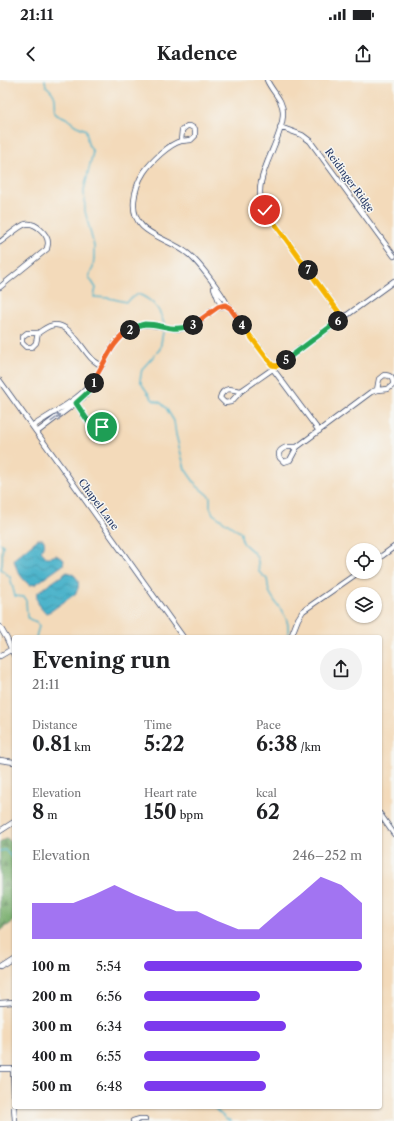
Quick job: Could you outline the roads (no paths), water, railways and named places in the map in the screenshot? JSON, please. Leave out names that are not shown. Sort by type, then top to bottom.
[{"type":"street","points":[[266,80],[281,104],[283,113],[280,127],[261,183],[259,193],[261,202],[265,210],[343,318]]},
{"type":"street","name":"Reidinger Ridge","points":[[280,127],[302,135],[310,141],[394,256]]},
{"type":"street","points":[[181,141],[177,142],[156,158],[142,176],[137,186],[134,198],[135,214],[139,223],[146,230],[173,243],[187,252],[222,295],[228,306],[272,365],[279,365]]},
{"type":"street","points":[[0,242],[25,224],[31,224],[46,234],[48,242],[47,249],[0,287]]},
{"type":"street","points":[[241,391],[394,281]]},
{"type":"street","points":[[212,283],[221,306]]},
{"type":"street","points":[[37,432],[85,390],[95,378],[110,350],[131,329],[145,324],[169,329],[184,328],[199,322],[221,306],[228,306]]},
{"type":"street","points":[[38,333],[51,326],[59,325],[63,327],[69,331],[92,359],[102,366]]},
{"type":"street","points":[[273,369],[318,431]]},
{"type":"street","name":"Chapel Lane","points":[[0,381],[182,635]]},
{"type":"street","points":[[297,447],[371,392],[376,390]]},
{"type":"street","points":[[74,401],[90,424]]},
{"type":"street","points":[[33,426],[74,401]]},
{"type":"street","points":[[382,556],[394,547]]},
{"type":"street","points":[[292,635],[298,619],[303,612],[349,579]]},
{"type":"street","points":[[0,627],[12,649],[0,656]]},
{"type":"street","points":[[0,760],[12,762]]},
{"type":"street","points":[[382,817],[394,834]]},
{"type":"street","points":[[0,832],[12,823]]},
{"type":"street","points":[[0,966],[12,958]]},
{"type":"street","points":[[0,1003],[12,1002]]},
{"type":"street","points":[[0,1069],[12,1069]]},
{"type":"street","points":[[14,1109],[15,1121]]},
{"type":"street","points":[[133,1121],[145,1119]]},
{"type":"water","points":[[38,539],[43,539],[44,541],[41,551],[46,557],[56,555],[64,560],[63,565],[36,584],[30,585],[19,574],[14,559]]},
{"type":"water","points":[[67,572],[74,575],[78,580],[77,591],[75,594],[46,613],[38,604],[37,593]]},
{"type":"waterway","points":[[45,80],[46,86],[55,97],[55,112],[86,130],[88,144],[93,152],[84,190],[85,211],[94,246],[93,267],[89,277],[96,288],[94,297],[109,298],[126,302],[138,294],[152,302],[158,309],[164,324]]},
{"type":"waterway","points":[[163,332],[160,349],[142,369],[140,380],[153,400],[161,403],[174,421],[185,469],[197,486],[210,497],[210,507],[213,514],[241,533],[241,538],[244,544],[254,552],[257,558],[259,572],[267,579],[269,591],[286,618],[288,624],[287,635]]},
{"type":"waterway","points":[[0,543],[3,545],[1,569],[10,577],[15,596],[24,597],[26,599],[27,617],[37,622],[39,626],[37,635]]},
{"type":"waterway","points":[[0,851],[5,850],[12,858]]},
{"type":"waterway","points":[[215,1109],[226,1119],[231,1121]]}]
